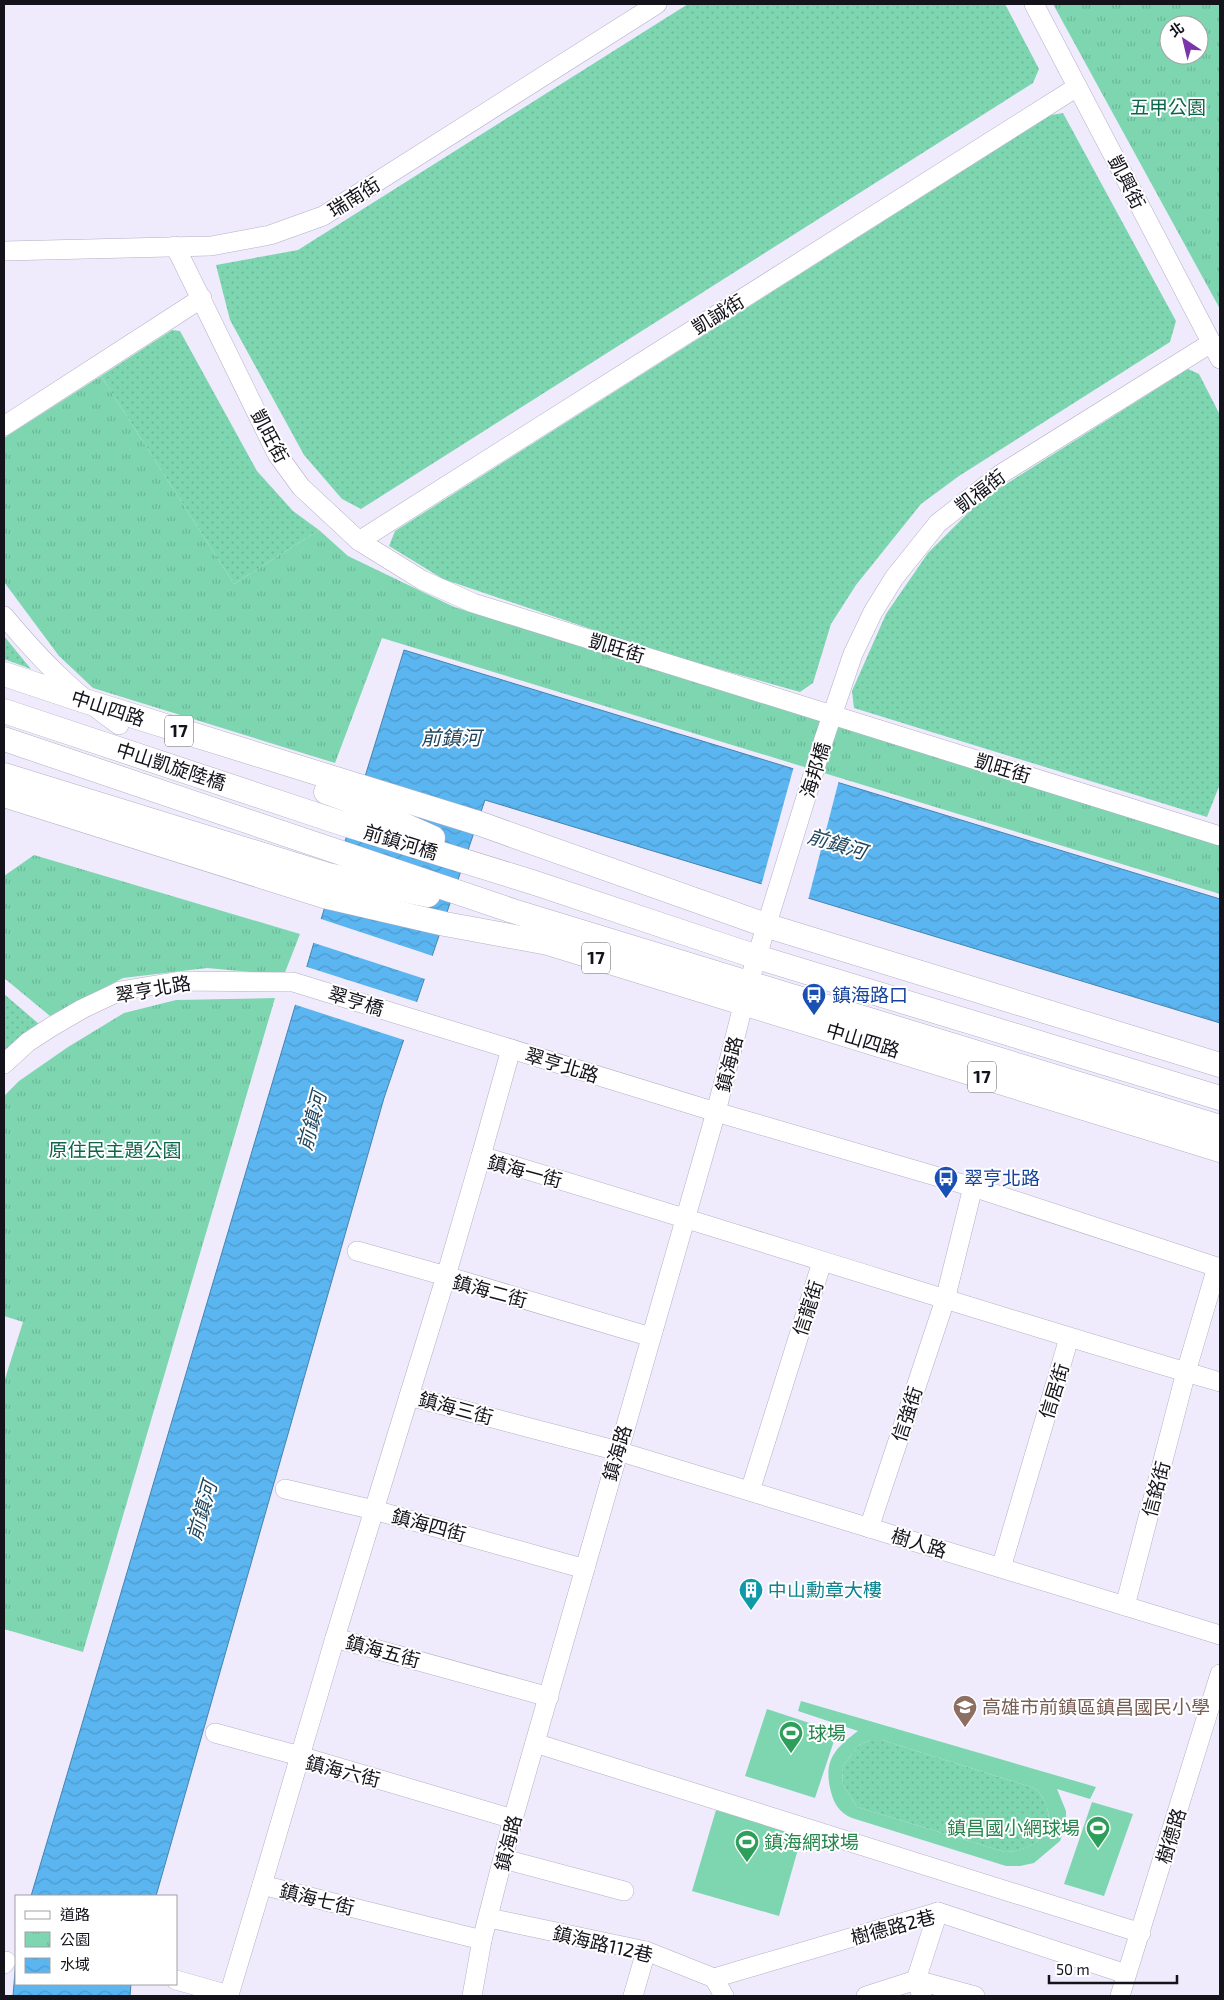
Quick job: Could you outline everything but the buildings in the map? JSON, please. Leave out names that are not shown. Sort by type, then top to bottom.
[{"type":"main road","name":"中山四路","points":[[4,674],[352,793]]},
{"type":"main road","name":"中山四路","points":[[4,687],[119,725],[352,793]]},
{"type":"main road","name":"中山凱旋陸橋","points":[[4,711],[338,822]]},
{"type":"main road","name":"中山凱旋陸橋","points":[[4,739],[334,849]]},
{"type":"main road","name":"17","points":[[4,775],[326,885]]},
{"type":"main road","name":"17","points":[[352,793],[478,823],[1220,1065]]},
{"type":"main road","name":"前鎮河橋","points":[[352,793],[466,858]]},
{"type":"main road","name":"17","points":[[4,794],[326,885],[454,895]]},
{"type":"main road","name":"前鎮河橋","points":[[338,822],[466,858]]},
{"type":"main road","name":"前鎮河橋","points":[[334,849],[454,895]]},
{"type":"main road","name":"17","points":[[466,858],[757,957],[1220,1098]]},
{"type":"main road","name":"中山四路","points":[[326,885],[444,924],[548,943],[747,993],[1220,1127]]},
{"type":"main road","name":"中山四路","points":[[454,895],[516,912],[747,993],[1220,1150]]},
{"type":"street","name":"瑞南街","points":[[4,252],[211,246],[270,235],[322,216],[658,4]]},
{"type":"street","name":"凱興街","points":[[1034,4],[1216,351]]},
{"type":"street","name":"凱誠街","points":[[359,541],[1077,87]]},
{"type":"street","name":"凱旺街","points":[[175,246],[277,454],[300,487],[359,541],[422,580],[466,600],[1220,836]]},
{"type":"street","points":[[4,426],[202,298]]},
{"type":"street","name":"凱福街","points":[[832,715],[853,654],[873,612],[894,578],[938,523],[1001,474],[1216,351]]},
{"type":"street","points":[[4,616],[42,662],[85,701],[119,725]]},
{"type":"street","name":"海邦橋","points":[[770,919],[832,715]]},
{"type":"street","name":"鎮海路","points":[[477,1996],[482,1940],[513,1819],[716,1112],[757,957],[770,919]]},
{"type":"street","name":"翠亨北路","points":[[4,1064],[28,1042],[51,1027],[82,1009],[120,991],[180,981],[293,982]]},
{"type":"street","name":"翠亨橋","points":[[293,982],[420,1020]]},
{"type":"street","name":"翠亨北路","points":[[420,1020],[716,1112],[973,1188],[1218,1268]]},
{"type":"street","points":[[481,1156],[511,1049]]},
{"type":"street","name":"鎮海一街","points":[[446,1276],[481,1156],[686,1217]]},
{"type":"street","name":"信強街","points":[[869,1528],[945,1300],[973,1188]]},
{"type":"street","name":"信龍街","points":[[686,1217],[822,1262],[750,1491]]},
{"type":"street","points":[[357,1251],[446,1276]]},
{"type":"street","points":[[822,1262],[945,1300]]},
{"type":"street","name":"信銘街","points":[[1125,1606],[1186,1372],[1218,1268]]},
{"type":"street","name":"鎮海二街","points":[[409,1396],[446,1276],[651,1337]]},
{"type":"street","name":"信居街","points":[[945,1300],[1069,1338],[1001,1568]]},
{"type":"street","points":[[1069,1338],[1220,1382]]},
{"type":"street","name":"鎮海三街","points":[[374,1510],[409,1396],[618,1451]]},
{"type":"street","name":"樹人路","points":[[618,1451],[1220,1635]]},
{"type":"street","points":[[285,1489],[374,1510]]},
{"type":"street","name":"鎮海四街","points":[[336,1638],[374,1510],[585,1569]]},
{"type":"street","name":"鎮海五街","points":[[300,1756],[336,1638],[549,1697]]},
{"type":"street","name":"樹德路","points":[[1120,1996],[1220,1674]]},
{"type":"street","points":[[214,1733],[300,1756]]},
{"type":"street","points":[[536,1743],[1141,1933]]},
{"type":"street","name":"鎮海六街","points":[[262,1885],[300,1756],[513,1819]]},
{"type":"street","points":[[504,1859],[624,1891]]},
{"type":"street","name":"鎮海七街","points":[[231,1996],[262,1885],[482,1940]]},
{"type":"street","points":[[919,1988],[938,1912]]},
{"type":"street","name":"樹德路2巷","points":[[714,1978],[938,1912],[1126,1974]]},
{"type":"street","name":"鎮海路112巷","points":[[489,1918],[646,1951],[714,1978]]},
{"type":"street","points":[[633,1996],[646,1951]]},
{"type":"street","points":[[714,1978],[724,1996]]},
{"type":"street","points":[[178,1981],[231,1996]]},
{"type":"street","points":[[866,1996],[919,1988],[975,1996]]},
{"type":"green space","points":[[688,4],[1005,4],[1039,69],[1033,83],[361,509],[342,499],[304,455],[230,320],[216,265],[298,250]]},
{"type":"green space","name":"五甲公園","points":[[1053,4],[1220,4],[1220,309]]},
{"type":"green space","points":[[1063,113],[1176,321],[1170,342],[959,476],[921,504],[856,585],[831,624],[813,683],[800,692],[662,653],[443,579],[389,546],[395,531],[1051,115]]},
{"type":"green space","points":[[172,330],[180,331],[257,471],[293,511],[319,530],[234,584],[101,376]]},
{"type":"green space","points":[[1188,369],[1199,374],[1220,415],[1220,784],[1207,817],[854,708],[852,691],[886,614],[928,553],[981,500]]},
{"type":"green space","points":[[101,376],[234,584],[319,530],[348,556],[454,607],[1220,840],[1220,894],[382,638],[335,763],[93,688],[59,656],[4,582],[4,438]]},
{"type":"green space","points":[[4,636],[31,669],[4,659]]},
{"type":"green space","points":[[34,855],[300,934],[284,975],[207,968],[123,978],[50,1016],[4,978],[4,876]]},
{"type":"green space","points":[[4,994],[39,1024],[4,1055]]},
{"type":"green space","name":"原住民主題公園","points":[[275,998],[83,1652],[4,1629],[4,1382],[23,1322],[4,1316],[4,1096],[19,1081],[68,1047],[124,1013],[176,1000]]},
{"type":"green space","points":[[801,1701],[1096,1787],[1090,1799],[1057,1789],[1066,1811],[1066,1825],[1060,1841],[1034,1863],[1006,1866],[844,1814],[834,1800],[828,1772],[832,1757],[837,1750],[858,1731],[798,1711]],"holes":[[[870,1740],[882,1740],[1034,1788],[1042,1796],[1047,1806],[1049,1829],[1030,1846],[1005,1852],[857,1807],[843,1785],[842,1767],[859,1745]]]},
{"type":"green space","name":"球場","points":[[767,1709],[837,1732],[815,1798],[745,1776]]},
{"type":"green space","points":[[870,1740],[882,1740],[1034,1788],[1042,1796],[1047,1806],[1049,1829],[1030,1846],[1005,1852],[857,1807],[843,1785],[842,1767],[859,1745]]},
{"type":"green space","name":"鎮昌國小網球場","points":[[1092,1802],[1133,1814],[1104,1896],[1064,1884]]},
{"type":"green space","name":"鎮海網球場","points":[[716,1810],[802,1835],[779,1916],[692,1891]]},
{"type":"water","name":"前鎮河","points":[[404,650],[1220,899],[1220,1023],[485,800],[384,1098],[156,1895],[31,1895],[315,939]]},
{"type":"water","points":[[15,1971],[15,1985],[131,1985],[130,1996],[13,1996]]},
{"type":"pier","points":[[794,766],[839,780],[808,900],[761,886]]},
{"type":"pier","points":[[318,918],[436,957],[428,980],[311,942]]},
{"type":"pier","points":[[304,966],[420,1003],[407,1041],[293,1004]]},
{"type":"place","name":"鎮海路口","points":[[814,1016]]},
{"type":"place","name":"翠亨北路","points":[[946,1199]]},
{"type":"place","name":"中山勳章大樓","points":[[751,1611]]},
{"type":"place","name":"高雄市前鎮區鎮昌國民小學","points":[[965,1728]]},
{"type":"place","name":"球場","points":[[791,1754]]},
{"type":"place","name":"鎮昌國小網球場","points":[[1098,1849]]},
{"type":"place","name":"鎮海網球場","points":[[747,1863]]}]
